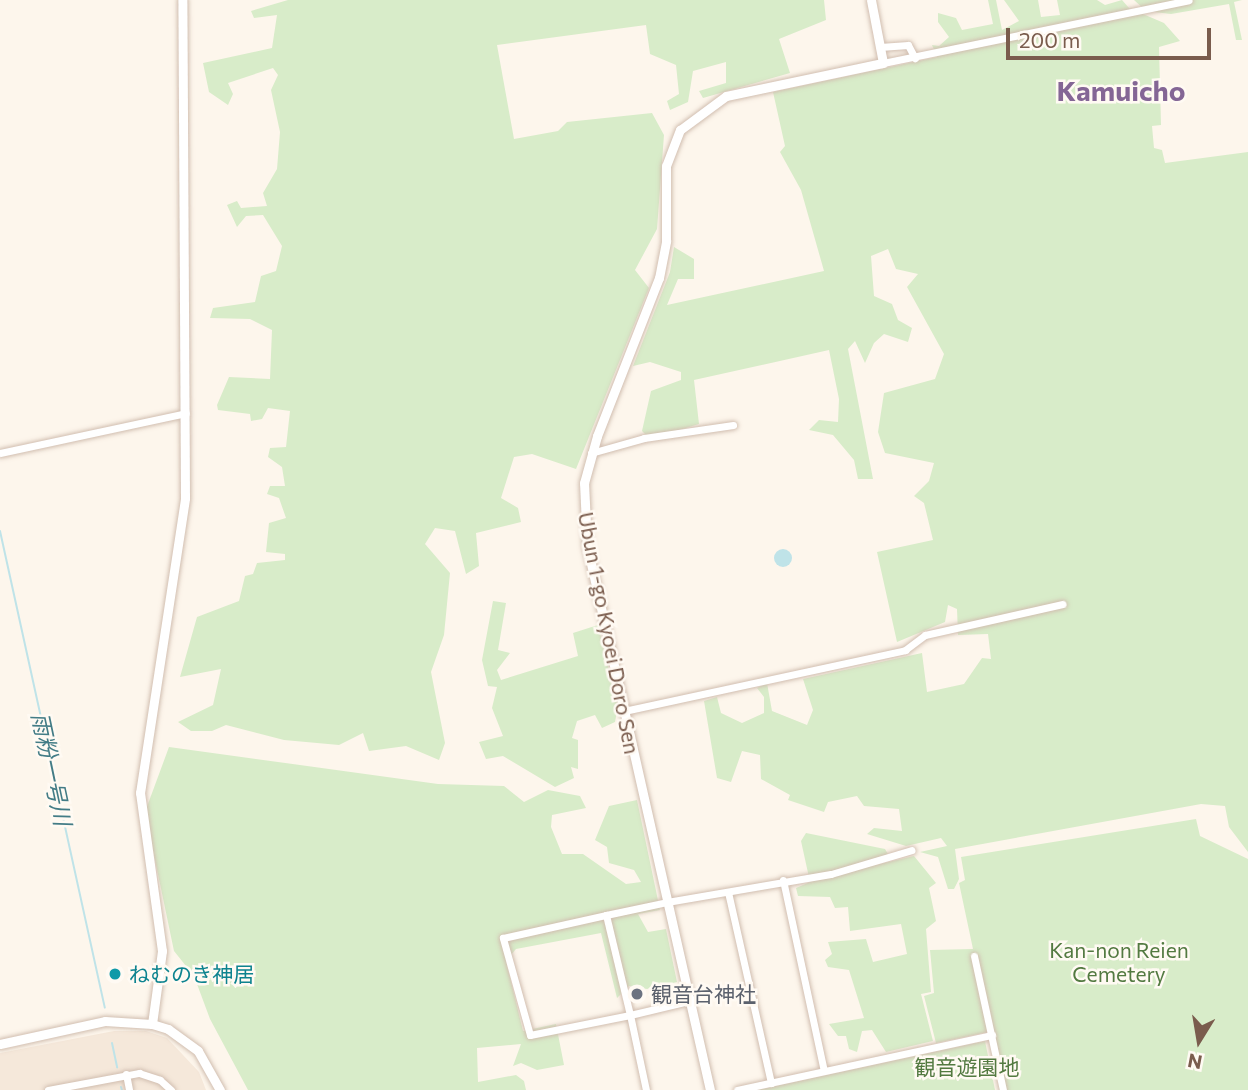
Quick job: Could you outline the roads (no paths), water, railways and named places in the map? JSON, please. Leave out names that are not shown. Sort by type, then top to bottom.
[{"type":"street","points":[[152,1024],[162,951],[141,818],[141,773],[185,498],[182,0]]},
{"type":"street","points":[[871,0],[883,63],[1189,0]]},
{"type":"street","points":[[880,47],[908,46],[915,58]]},
{"type":"street","name":"Ubun 1-go Kyoei Doro Sen","points":[[710,1090],[583,522],[584,483],[591,453],[659,278],[666,241],[666,166],[680,130],[726,96],[883,63]]},
{"type":"street","points":[[0,453],[186,413]]},
{"type":"street","points":[[591,453],[644,438],[733,425]]},
{"type":"street","points":[[624,711],[905,650],[925,635],[1063,604]]},
{"type":"street","points":[[690,1001],[530,1035],[503,938],[667,902],[853,869],[912,850]]},
{"type":"street","points":[[783,880],[824,1071]]},
{"type":"street","points":[[728,892],[771,1083]]},
{"type":"street","points":[[606,915],[646,1090]]},
{"type":"street","points":[[974,956],[1003,1090]]},
{"type":"street","points":[[0,1044],[105,1021],[152,1024],[177,1034],[198,1051],[220,1090]]},
{"type":"street","points":[[737,1090],[992,1035]]},
{"type":"street","points":[[126,1074],[129,1090]]},
{"type":"street","points":[[48,1090],[87,1086],[126,1074],[150,1076],[171,1090]]},
{"type":"water","points":[[783,549],[789,552],[792,558],[789,564],[783,567],[777,564],[774,558],[777,552]]},
{"type":"waterway","name":"雨粉一号川","points":[[0,531],[105,1008]]},
{"type":"waterway","points":[[112,1043],[117,1067]]},
{"type":"place","name":"ねむのき神居","points":[[115,974]]},
{"type":"place","name":"観音台神社","points":[[637,994]]},
{"type":"district","name":"Kamuicho","points":[[1121,90]]},
{"type":"park label","name":"Kan-non Reien Cemetery","points":[[1119,962]]},
{"type":"park label","name":"観音遊園地","points":[[967,1067]]}]
